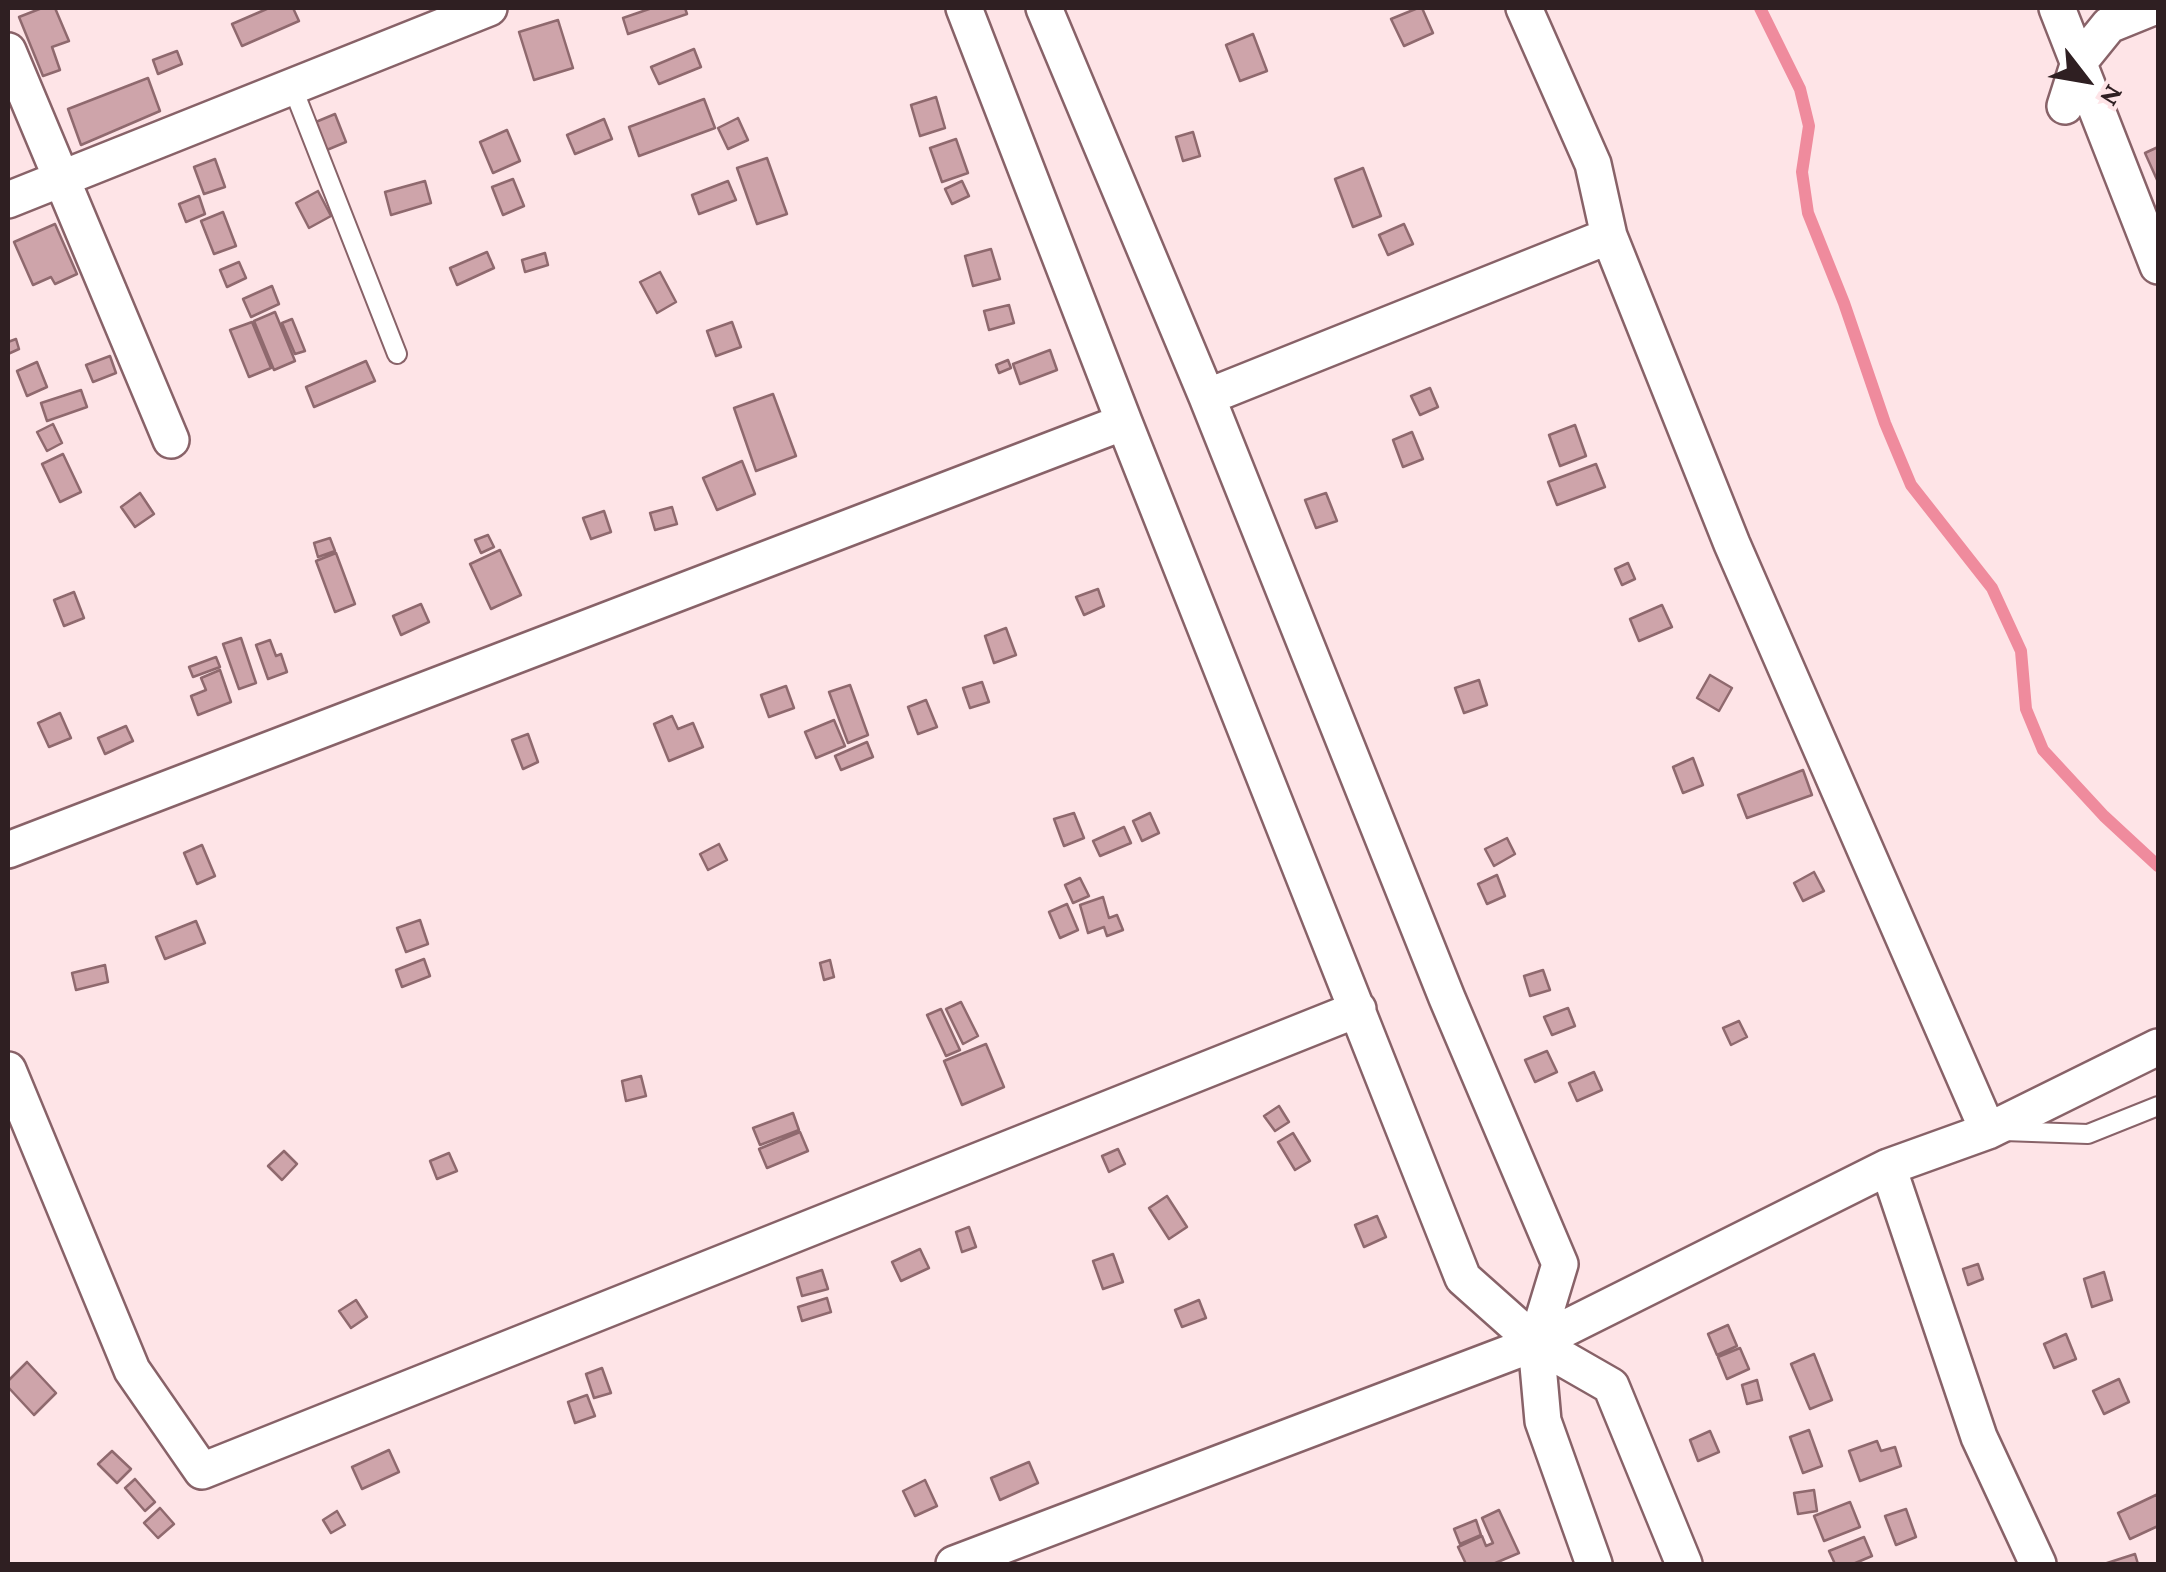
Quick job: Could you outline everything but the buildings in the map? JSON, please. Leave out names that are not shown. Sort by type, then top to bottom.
[{"type":"street","points":[[8,200],[486,8]]},
{"type":"street","points":[[964,8],[1463,1278],[1536,1344],[1611,1386],[1684,1564]]},
{"type":"street","points":[[1044,8],[1208,397],[1447,998],[1560,1264],[1536,1344],[1543,1421],[1594,1564]]},
{"type":"street","points":[[1524,8],[1593,164],[1609,236],[1732,544],[1988,1130]]},
{"type":"street","points":[[2056,8],[2158,266]]},
{"type":"street","points":[[2065,106],[2079,62],[2110,25],[2151,8]]},
{"type":"street","points":[[8,51],[171,440]]},
{"type":"street","points":[[1208,397],[1609,236]]},
{"type":"street","points":[[8,850],[1124,422]]},
{"type":"street","points":[[8,1070],[132,1370],[202,1471],[1358,1009]]},
{"type":"street","points":[[954,1564],[1536,1344],[1888,1167],[1988,1130],[2158,1047]]},
{"type":"street","points":[[1888,1167],[1979,1436],[2038,1564]]},
{"type":"lane","points":[[292,86],[397,354]]},
{"type":"lane","points":[[1988,1130],[2088,1134],[2158,1106]]},
{"type":"waterway","points":[[1760,8],[1800,89],[1809,126],[1802,172],[1808,213],[1911,485],[1992,588],[2021,651],[2026,709],[2043,750],[2104,816],[2158,866]]}]
